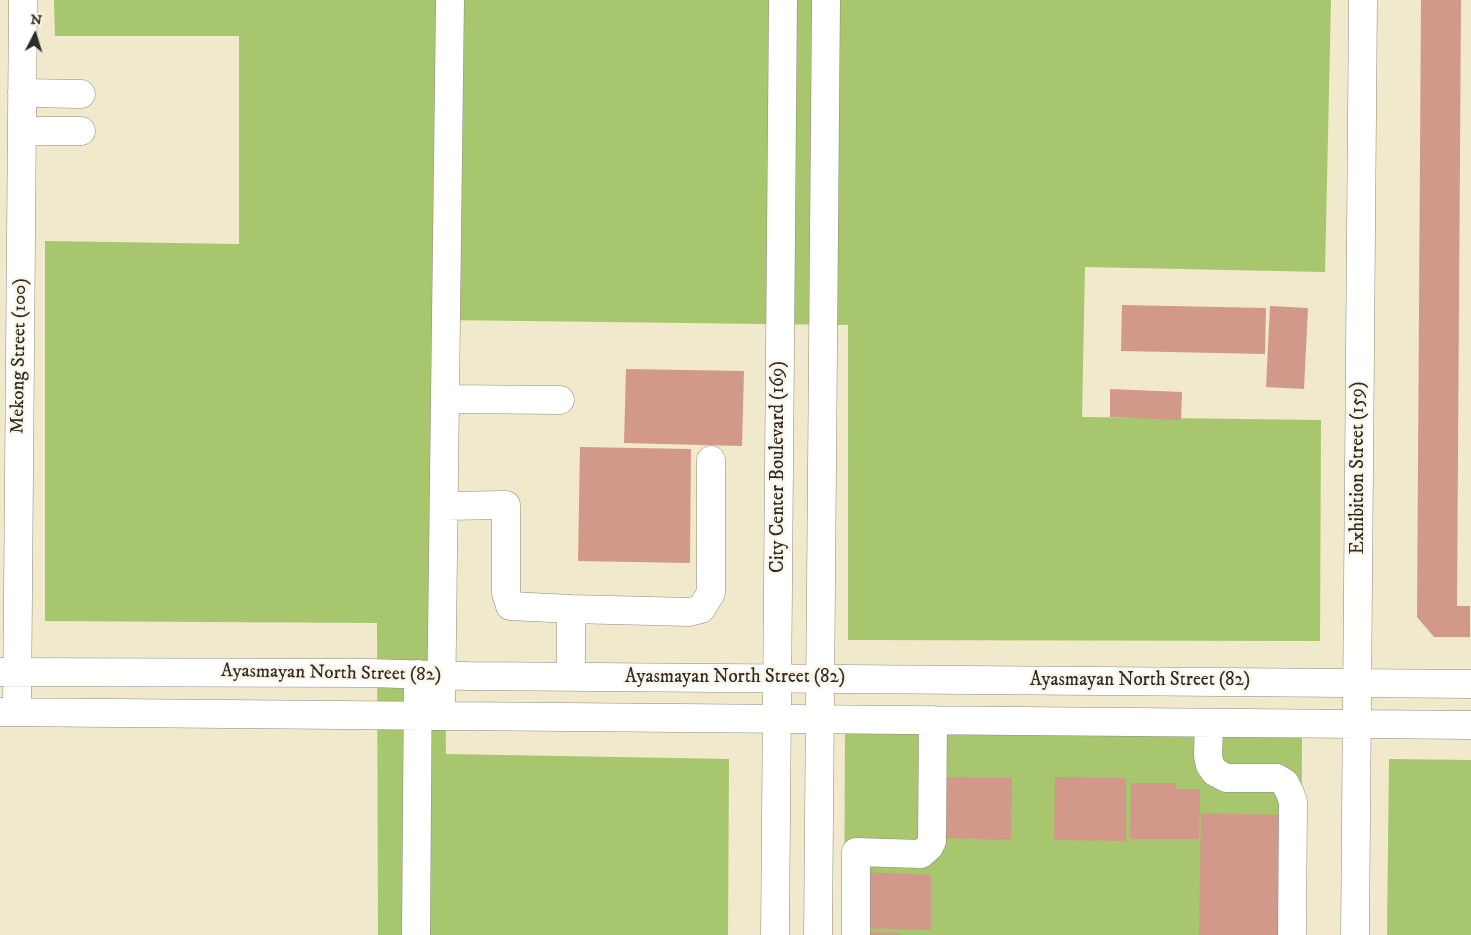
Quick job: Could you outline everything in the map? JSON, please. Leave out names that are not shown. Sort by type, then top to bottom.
[{"type":"street","name":"Mekong Street (100)","points":[[9,712],[10,272],[22,131],[23,0]]},
{"type":"street","points":[[416,935],[430,675],[444,506],[450,0]]},
{"type":"street","name":"City Center Boulevard (169)","points":[[775,935],[783,0]]},
{"type":"street","points":[[818,935],[826,0]]},
{"type":"street","name":"Exhibition Street (159)","points":[[1355,935],[1363,0]]},
{"type":"street","points":[[22,93],[81,94]]},
{"type":"street","points":[[22,131],[81,131]]},
{"type":"street","points":[[445,399],[560,400]]},
{"type":"street","points":[[444,506],[506,505],[506,593],[510,606],[689,612],[700,609],[711,593],[711,460]]},
{"type":"street","points":[[571,609],[571,677]]},
{"type":"street","name":"Ayasmayan North Street (82)","points":[[9,672],[1471,684]]},
{"type":"street","name":"Ayasmayan North Street (82)","points":[[9,712],[1471,725]]},
{"type":"street","points":[[856,935],[856,852],[921,854],[929,847],[932,841],[933,720]]},
{"type":"street","points":[[1209,723],[1208,756],[1210,765],[1215,772],[1226,778],[1277,778],[1285,783],[1290,793],[1293,802],[1292,935]]},
{"type":"green space","points":[[54,0],[1331,0],[1325,272],[1085,267],[1082,417],[1321,420],[1320,641],[848,640],[848,325],[442,320],[446,754],[729,759],[728,935],[378,935],[377,623],[45,621],[45,241],[239,244],[239,36],[55,36]]},
{"type":"green space","points":[[845,732],[1302,738],[1301,935],[844,935]]},
{"type":"green space","points":[[1389,759],[1471,760],[1471,935],[1387,935]]},
{"type":"building","points":[[1421,0],[1461,0],[1457,606],[1470,606],[1470,637],[1434,637],[1417,617]]},
{"type":"building","points":[[1122,305],[1266,308],[1265,354],[1121,351]]},
{"type":"building","points":[[1270,306],[1308,308],[1304,389],[1266,387]]},
{"type":"building","points":[[626,369],[744,371],[742,446],[624,443]]},
{"type":"building","points":[[1110,389],[1182,392],[1181,420],[1110,417]]},
{"type":"building","points":[[580,447],[691,449],[690,563],[578,561]]},
{"type":"building","points":[[944,777],[1012,778],[1011,840],[945,838]]},
{"type":"building","points":[[1055,777],[1126,778],[1126,841],[1054,840]]},
{"type":"building","points":[[1131,783],[1176,783],[1176,789],[1200,789],[1199,839],[1130,839]]},
{"type":"building","points":[[1201,813],[1280,815],[1278,935],[1199,935]]},
{"type":"building","points":[[859,872],[931,875],[931,930],[860,928]]},
{"type":"building","points":[[860,932],[900,933],[900,935],[860,935]]}]
